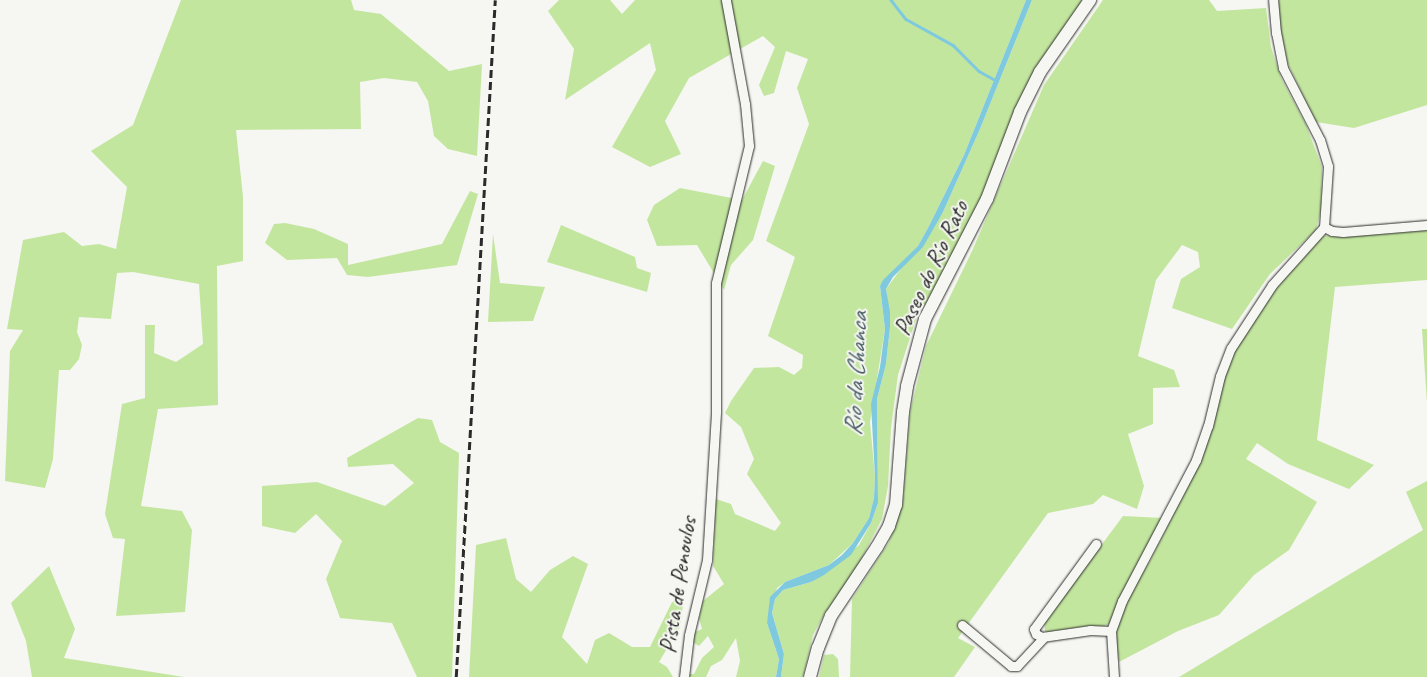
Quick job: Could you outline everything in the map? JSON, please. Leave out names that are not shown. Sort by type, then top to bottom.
[{"type":"street","name":"Pista de Penoulos","points":[[684,677],[689,635],[707,560],[716,410],[716,283],[749,146],[745,104],[726,0]]},
{"type":"street","name":"Paseo do Río Rato","points":[[810,677],[818,648],[832,616],[877,547],[889,526],[896,505],[902,412],[925,319],[987,199],[1020,112],[1040,72],[1090,0]]},
{"type":"street","points":[[1114,677],[1111,631],[1122,601],[1196,460],[1208,426],[1220,376],[1231,348],[1272,284],[1324,227],[1328,166],[1320,140],[1283,68],[1276,33],[1273,0]]},
{"type":"street","points":[[1324,227],[1332,231],[1343,232],[1427,225]]},
{"type":"street","points":[[1096,544],[1034,629],[1036,634],[1044,636],[1090,630],[1111,631]]},
{"type":"street","points":[[962,625],[1011,666],[1017,666],[1044,636]]},
{"type":"green space","points":[[181,0],[351,0],[354,10],[381,14],[449,71],[482,64],[477,156],[448,149],[434,136],[428,101],[417,82],[384,78],[360,82],[361,129],[236,130],[243,197],[243,261],[217,266],[218,405],[158,409],[141,506],[182,511],[192,530],[185,612],[116,616],[125,539],[113,538],[105,514],[122,404],[145,398],[145,325],[155,325],[154,353],[176,362],[203,344],[199,284],[133,272],[117,273],[111,319],[79,317],[77,332],[82,345],[79,359],[70,370],[59,370],[53,459],[45,488],[5,481],[10,351],[23,330],[7,329],[23,240],[64,232],[82,246],[99,244],[116,249],[127,187],[91,151],[133,125]]},
{"type":"green space","points":[[559,0],[610,0],[622,14],[635,0],[1026,0],[964,155],[929,226],[918,246],[880,286],[885,329],[870,422],[875,477],[874,498],[869,518],[853,543],[829,565],[785,582],[777,588],[767,623],[779,659],[776,677],[736,677],[740,661],[736,638],[722,660],[711,666],[706,677],[689,677],[689,674],[694,674],[702,658],[714,647],[708,636],[699,646],[692,642],[695,632],[702,629],[699,618],[703,601],[724,584],[713,566],[716,499],[731,504],[735,514],[775,531],[781,523],[747,474],[754,459],[741,427],[725,413],[754,368],[779,367],[794,375],[802,368],[803,355],[768,336],[795,257],[766,241],[809,124],[797,88],[808,59],[786,51],[774,93],[764,96],[759,85],[775,47],[763,36],[689,78],[665,121],[681,154],[650,167],[612,147],[656,70],[650,43],[565,100],[574,49],[548,11]]},
{"type":"green space","points":[[1032,0],[1083,0],[926,306],[920,307],[898,375],[891,428],[888,486],[882,519],[854,573],[825,613],[813,635],[803,677],[781,677],[784,654],[772,613],[775,599],[783,590],[811,582],[859,545],[871,523],[878,503],[877,399],[886,364],[890,327],[886,289],[943,212],[980,129]]},
{"type":"green space","points":[[1103,0],[1209,0],[1217,11],[1266,8],[1271,47],[1281,78],[1306,125],[1322,167],[1321,210],[1316,230],[1270,274],[1232,329],[1172,308],[1181,279],[1200,267],[1198,252],[1182,245],[1156,280],[1138,356],[1174,370],[1180,387],[1153,388],[1153,424],[1128,434],[1144,486],[1137,509],[1103,495],[1093,504],[1048,513],[958,638],[975,647],[954,677],[850,677],[852,599],[889,542],[903,501],[910,412],[926,346],[972,251],[1044,85]]},
{"type":"green space","points":[[1278,0],[1427,0],[1427,105],[1354,128],[1316,122],[1288,64],[1280,27]]},
{"type":"green space","points":[[763,161],[775,166],[753,240],[731,265],[724,290],[697,245],[657,246],[647,220],[654,205],[680,188],[742,200]]},
{"type":"green space","points":[[470,191],[478,194],[457,265],[368,277],[347,275],[337,258],[287,260],[265,243],[274,224],[285,223],[314,229],[348,244],[348,265],[442,244]]},
{"type":"green space","points":[[561,225],[635,257],[637,268],[651,273],[647,292],[547,262]]},
{"type":"green space","points":[[1427,228],[1427,280],[1335,287],[1317,440],[1374,465],[1349,489],[1288,464],[1257,443],[1246,459],[1317,502],[1289,550],[1254,575],[1219,615],[1178,631],[1119,662],[1114,621],[1150,561],[1200,463],[1214,421],[1228,359],[1250,319],[1322,236]]},
{"type":"green space","points":[[493,234],[500,283],[545,287],[533,321],[488,322]]},
{"type":"green space","points":[[1422,329],[1427,329],[1427,403]]},
{"type":"green space","points":[[418,418],[432,420],[440,442],[459,453],[452,677],[417,677],[392,623],[340,618],[326,579],[342,541],[316,514],[295,533],[262,526],[262,486],[317,482],[385,506],[414,483],[393,464],[348,467],[347,458]]},
{"type":"green space","points":[[1427,481],[1427,677],[1179,677],[1423,530],[1406,492]]},
{"type":"green space","points":[[1123,516],[1163,518],[1109,624],[1100,628],[1051,634],[1045,631],[1044,622]]},
{"type":"green space","points":[[506,538],[516,579],[531,592],[550,570],[573,556],[588,564],[562,637],[587,664],[595,640],[609,633],[632,647],[650,647],[672,602],[680,599],[683,605],[680,627],[659,662],[667,667],[673,677],[469,677],[476,545]]},
{"type":"green space","points":[[49,566],[75,629],[64,658],[184,677],[32,677],[26,641],[11,603]]},
{"type":"green space","points":[[833,654],[838,659],[839,677],[819,677],[824,655]]},
{"type":"water","points":[[1026,0],[1032,0],[980,129],[943,212],[923,247],[893,277],[886,289],[890,312],[890,327],[886,364],[877,399],[878,503],[871,523],[851,555],[811,582],[783,590],[775,599],[772,613],[784,654],[781,677],[776,677],[779,659],[767,623],[770,597],[785,582],[829,565],[842,555],[853,543],[869,518],[874,498],[875,477],[871,404],[880,367],[885,329],[880,286],[883,280],[918,246],[929,226],[964,155]]},
{"type":"waterway","points":[[891,0],[906,19],[953,45],[979,71],[995,80]]},
{"type":"railway","points":[[456,677],[495,0]]},
{"type":"water label","name":"Río da Chanca","points":[[856,374]]}]
